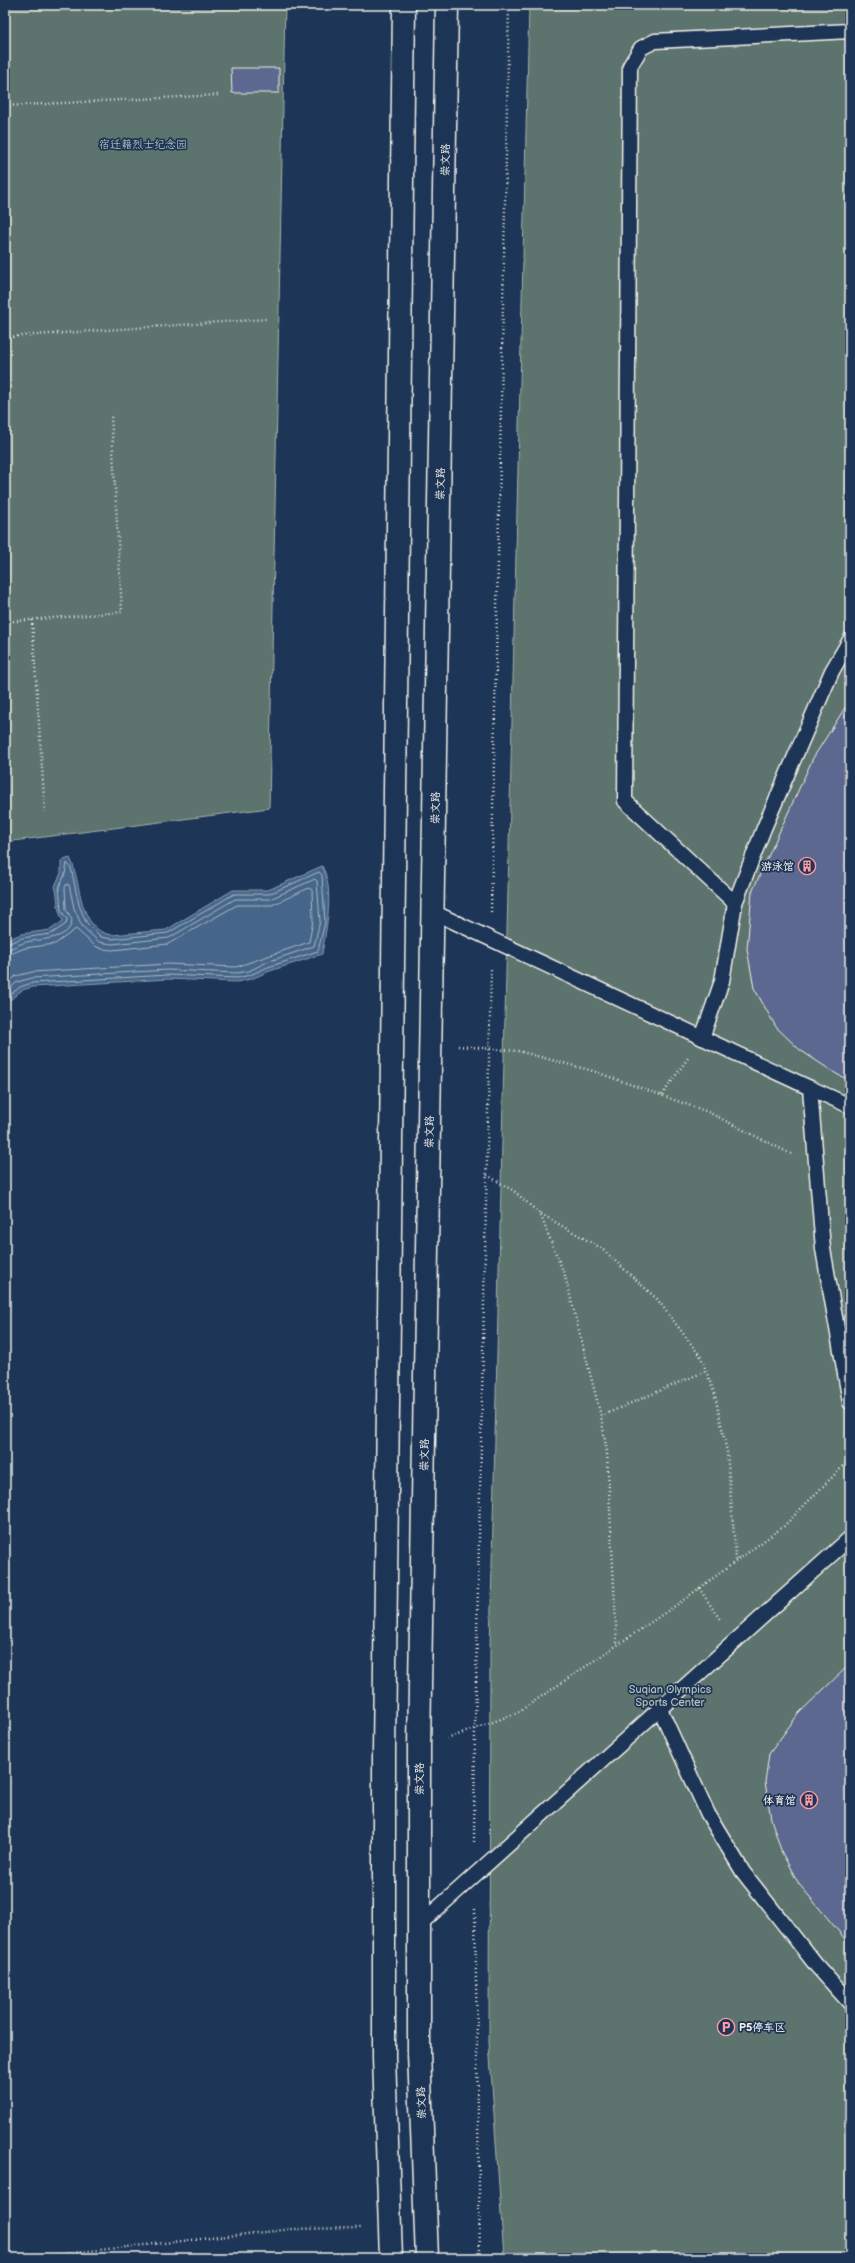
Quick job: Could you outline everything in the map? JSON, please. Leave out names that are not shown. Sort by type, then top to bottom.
[{"type":"street","points":[[391,2258],[384,2057],[384,1746],[404,5]]},
{"type":"street","name":"崇文路","points":[[426,2258],[419,2053],[419,1749],[447,5]]},
{"type":"lane","points":[[735,903],[625,801],[630,66],[640,48],[655,41],[850,30]]},
{"type":"lane","points":[[702,1038],[722,981],[735,903],[764,828],[832,671],[850,640]]},
{"type":"lane","points":[[433,912],[850,1106]]},
{"type":"lane","points":[[810,1088],[823,1249],[850,1402]]},
{"type":"lane","points":[[419,1926],[850,1538]]},
{"type":"lane","points":[[660,1709],[708,1814],[743,1872],[816,1965],[850,2003]]},
{"type":"path","points":[[480,2258],[474,1876],[475,1729],[509,5]]},
{"type":"path","points":[[5,106],[219,95]]},
{"type":"path","points":[[5,337],[266,319]]},
{"type":"path","points":[[5,622],[122,612],[111,414]]},
{"type":"path","points":[[32,620],[45,812]]},
{"type":"path","points":[[662,1096],[702,1038]]},
{"type":"path","points":[[431,1044],[518,1050],[593,1071],[708,1112],[817,1166]]},
{"type":"path","points":[[487,1175],[514,1191],[540,1214],[601,1248],[657,1299],[701,1357],[715,1395],[727,1452],[736,1561]]},
{"type":"path","points":[[540,1214],[565,1276],[601,1416],[607,1452],[617,1645]]},
{"type":"path","points":[[601,1416],[706,1371]]},
{"type":"path","points":[[419,1749],[518,1713],[699,1588],[784,1526],[850,1459]]},
{"type":"path","points":[[699,1588],[735,1641]]},
{"type":"path","points":[[25,2258],[293,2229],[390,2227]]},
{"type":"green space","name":"宿迁籍烈士纪念园","points":[[5,5],[285,5],[269,808],[5,842]]},
{"type":"green space","name":"Suqian Olympics Sports Center","points":[[529,5],[850,5],[850,2258],[504,2258],[489,2042],[490,1649]]},
{"type":"water","points":[[70,858],[86,915],[92,924],[101,931],[112,935],[166,930],[233,890],[268,890],[322,866],[326,875],[329,897],[322,954],[270,971],[251,979],[237,982],[168,979],[33,987],[22,990],[5,1004],[5,941],[21,934],[50,930],[63,921],[59,912],[55,886],[61,873],[61,861]]},
{"type":"building","points":[[231,68],[279,68],[279,93],[232,93]]},
{"type":"building","name":"游泳馆","points":[[850,700],[850,1080],[838,1075],[800,1050],[776,1027],[754,988],[747,949],[752,892],[813,758]]},
{"type":"building","name":"体育馆","points":[[850,1664],[850,1945],[799,1884],[782,1853],[771,1819],[765,1782],[769,1754],[799,1713]]},
{"type":"place","name":"游泳馆","points":[[807,866]]},
{"type":"place","name":"体育馆","points":[[809,1800]]},
{"type":"place","name":"P5停车区","points":[[726,2027]]}]
